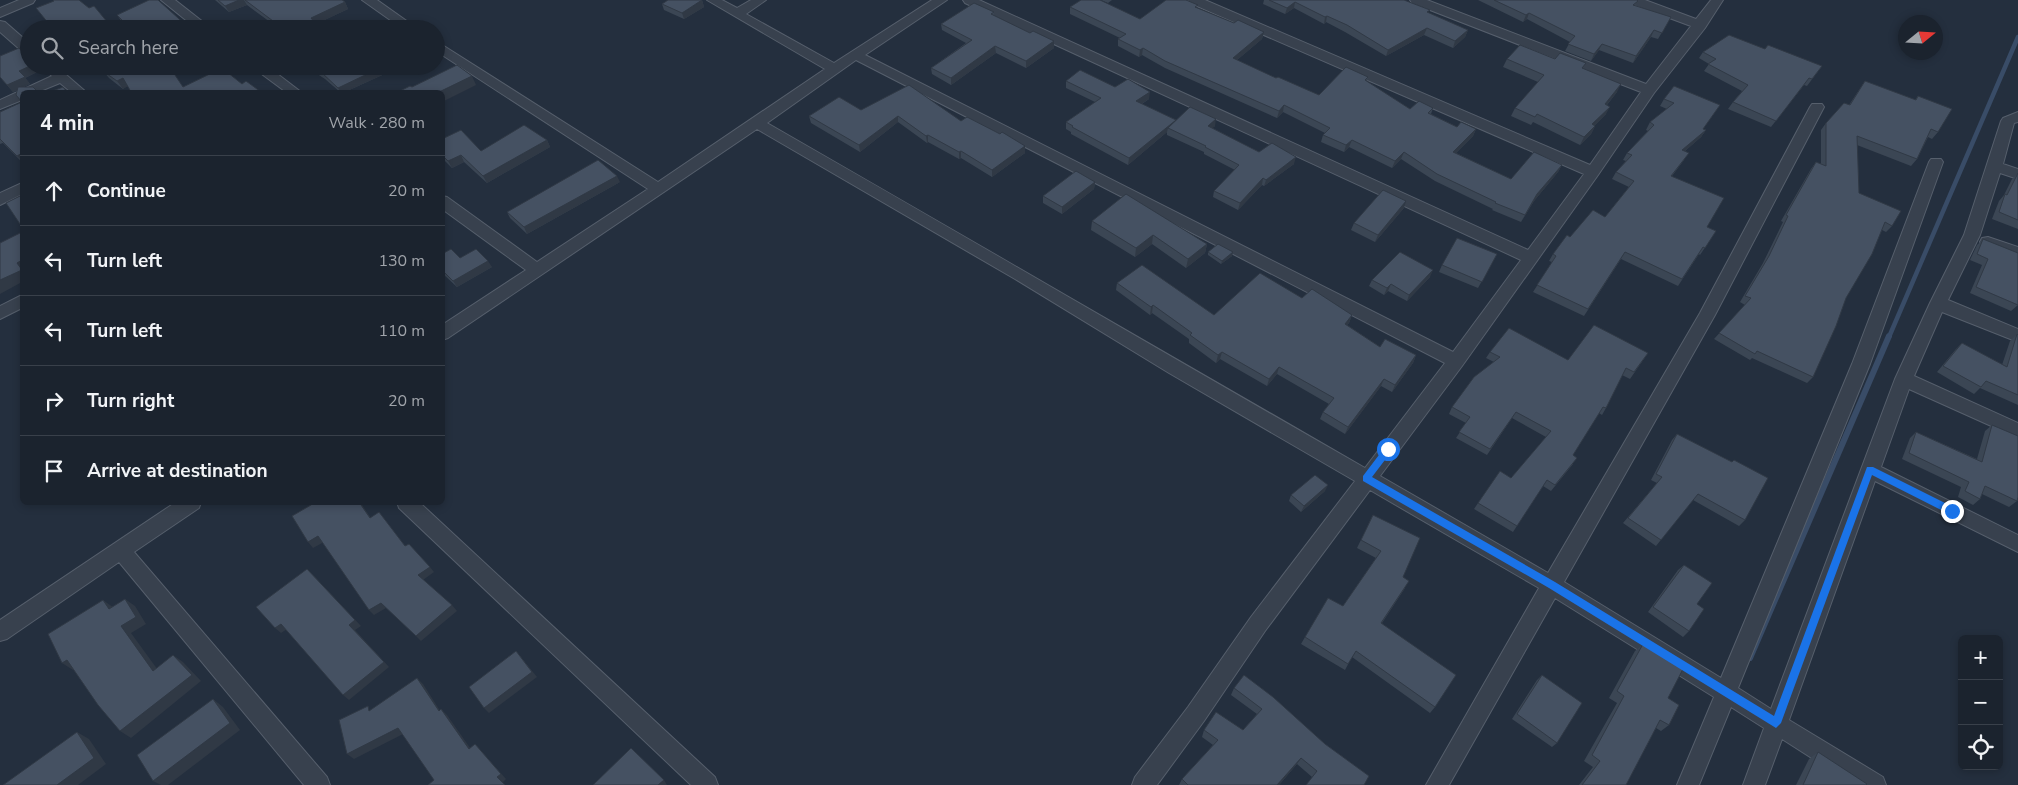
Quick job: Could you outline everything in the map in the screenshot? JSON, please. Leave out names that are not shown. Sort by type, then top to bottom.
[{"type":"street","points":[[0,13],[29,0]]},
{"type":"street","points":[[167,0],[194,20]]},
{"type":"street","points":[[368,0],[398,20]]},
{"type":"street","points":[[713,0],[834,69]]},
{"type":"street","points":[[737,14],[760,0]]},
{"type":"street","points":[[445,332],[757,123],[856,54],[941,0]]},
{"type":"street","points":[[969,0],[1530,258]]},
{"type":"street","points":[[1194,0],[1593,172]]},
{"type":"street","points":[[1416,0],[1649,90]]},
{"type":"street","points":[[1634,0],[1700,25]]},
{"type":"street","points":[[1143,785],[1196,714],[1258,624],[1366,478],[1456,362],[1593,172],[1649,90],[1700,25],[1717,0]]},
{"type":"street","points":[[0,25],[20,42]]},
{"type":"street","points":[[445,50],[658,189]]},
{"type":"street","points":[[856,54],[1232,245],[1456,362]]},
{"type":"street","points":[[59,75],[77,90]]},
{"type":"street","points":[[270,75],[291,90]]},
{"type":"street","points":[[32,90],[61,77]]},
{"type":"street","points":[[0,105],[20,96]]},
{"type":"street","points":[[1437,785],[1707,315],[1817,107]]},
{"type":"street","points":[[1754,785],[1904,380],[1938,303],[1972,235],[2008,121],[2017,113]]},
{"type":"street","points":[[757,123],[1021,275],[1175,368],[1552,585],[1875,785]]},
{"type":"street","points":[[1688,785],[1861,364],[1936,162]]},
{"type":"street","points":[[1994,166],[2018,174]]},
{"type":"street","points":[[0,200],[20,189]]},
{"type":"street","points":[[445,203],[538,271]]},
{"type":"street","points":[[1972,235],[2018,253]]},
{"type":"street","points":[[0,313],[20,302]]},
{"type":"street","points":[[1938,303],[2018,336]]},
{"type":"street","points":[[1904,380],[2018,431]]},
{"type":"street","points":[[1870,470],[2018,544]]},
{"type":"street","points":[[0,632],[188,505]]},
{"type":"street","points":[[409,505],[707,785]]},
{"type":"street","points":[[121,551],[319,785]]},
{"type":"building","points":[[79,0],[89,8],[94,6],[106,20],[46,20],[36,8],[54,1]]},
{"type":"building","points":[[149,0],[158,0],[180,20],[122,20],[117,15]]},
{"type":"building","points":[[218,0],[239,0],[225,6]]},
{"type":"building","points":[[245,0],[342,0],[345,2],[311,18],[313,20],[272,20]]},
{"type":"building","points":[[668,0],[702,0],[682,13],[662,4]]},
{"type":"building","points":[[1081,0],[1100,0],[1140,19],[1166,0],[1186,0],[1198,5],[1195,7],[1234,23],[1238,20],[1264,32],[1233,58],[1276,78],[1278,77],[1319,95],[1346,67],[1368,77],[1365,80],[1410,109],[1419,101],[1433,108],[1428,113],[1457,127],[1461,122],[1476,129],[1453,152],[1511,179],[1534,152],[1562,165],[1537,194],[1525,215],[1495,203],[1437,174],[1404,152],[1395,161],[1352,140],[1346,145],[1323,135],[1330,128],[1284,105],[1279,111],[1165,61],[1143,48],[1140,50],[1118,39],[1126,34],[1070,7]]},
{"type":"building","points":[[1269,0],[1404,0],[1430,10],[1427,12],[1468,30],[1455,41],[1427,28],[1388,50],[1347,25],[1327,16],[1325,17],[1295,2],[1287,8]]},
{"type":"building","points":[[1494,0],[1637,0],[1633,5],[1671,17],[1662,33],[1654,30],[1636,56],[1602,44],[1594,54],[1568,44],[1575,36],[1529,13],[1526,15]]},
{"type":"building","points":[[974,3],[994,12],[991,14],[1030,33],[1033,31],[1054,41],[1026,61],[995,46],[951,78],[931,68],[972,40],[941,24]]},
{"type":"building","points":[[1729,35],[1765,49],[1768,45],[1822,66],[1812,79],[1809,78],[1776,121],[1733,102],[1748,85],[1708,64],[1716,59],[1703,52]]},
{"type":"building","points":[[1520,45],[1555,59],[1560,53],[1586,63],[1582,68],[1621,84],[1605,104],[1610,107],[1592,124],[1595,126],[1584,137],[1537,114],[1535,117],[1515,108],[1544,75],[1507,59]]},
{"type":"building","points":[[19,48],[19,71],[20,75],[25,77],[7,85],[0,77],[0,56]]},
{"type":"building","points":[[457,65],[472,76],[443,90],[402,90],[437,75],[445,75],[445,71]]},
{"type":"building","points":[[1080,70],[1115,87],[1128,79],[1150,92],[1136,101],[1176,120],[1129,158],[1066,122],[1101,98],[1066,81]]},
{"type":"building","points":[[109,75],[175,75],[183,87],[208,75],[231,75],[242,84],[246,81],[258,90],[130,90],[123,78],[117,81]]},
{"type":"building","points":[[324,75],[365,75],[338,88]]},
{"type":"building","points":[[1865,81],[1916,100],[1918,96],[1952,109],[1938,132],[1931,129],[1917,159],[1857,136],[1859,193],[1901,211],[1892,226],[1885,222],[1872,254],[1846,298],[1836,326],[1813,377],[1757,351],[1755,354],[1719,333],[1751,298],[1745,296],[1769,256],[1788,216],[1786,215],[1816,162],[1826,166],[1826,123],[1844,103],[1850,105]]},
{"type":"building","points":[[909,85],[961,121],[967,117],[1000,134],[1002,132],[1025,146],[992,170],[961,151],[959,152],[928,135],[926,136],[898,116],[859,145],[809,116],[839,97],[861,110]]},
{"type":"building","points":[[1674,86],[1720,105],[1703,129],[1706,130],[1682,150],[1689,153],[1671,176],[1724,198],[1707,227],[1716,231],[1705,248],[1703,247],[1682,279],[1625,252],[1588,309],[1537,285],[1556,256],[1553,254],[1567,235],[1570,237],[1593,210],[1605,217],[1634,181],[1616,172],[1632,155],[1627,153],[1654,125],[1650,122],[1674,103],[1664,99]]},
{"type":"building","points":[[18,87],[33,87],[36,90],[20,90],[20,100],[16,95]]},
{"type":"building","points":[[20,103],[20,154],[17,156],[0,139],[0,112]]},
{"type":"building","points":[[1190,107],[1216,119],[1208,126],[1259,152],[1272,143],[1296,157],[1266,180],[1263,178],[1240,203],[1214,191],[1239,165],[1206,146],[1168,128]]},
{"type":"building","points":[[524,125],[547,140],[483,176],[461,155],[448,161],[445,158],[445,138],[461,130],[481,151]]},
{"type":"building","points":[[598,160],[617,176],[524,227],[507,212]]},
{"type":"building","points":[[1076,171],[1095,182],[1062,207],[1043,196]]},
{"type":"building","points":[[2018,173],[2018,220],[1999,212],[2005,194],[2007,195]]},
{"type":"building","points":[[1383,190],[1406,201],[1378,235],[1354,223]]},
{"type":"building","points":[[1126,194],[1207,244],[1188,259],[1153,235],[1136,248],[1092,221]]},
{"type":"building","points":[[20,196],[20,224],[6,203]]},
{"type":"building","points":[[20,233],[20,261],[17,263],[20,271],[0,280],[0,243]]},
{"type":"building","points":[[1457,238],[1497,254],[1482,282],[1442,265]]},
{"type":"building","points":[[1983,239],[2018,253],[2018,305],[1976,287],[1988,259],[1977,254]]},
{"type":"building","points":[[1218,244],[1233,252],[1222,261],[1208,252]]},
{"type":"building","points":[[451,249],[460,258],[476,249],[488,261],[453,281],[445,273],[445,252]]},
{"type":"building","points":[[1400,252],[1433,270],[1409,295],[1391,284],[1387,288],[1372,280]]},
{"type":"building","points":[[1142,265],[1214,315],[1260,273],[1302,298],[1312,289],[1352,315],[1345,324],[1380,347],[1385,339],[1416,355],[1395,385],[1384,379],[1348,427],[1323,412],[1334,398],[1279,367],[1269,379],[1222,352],[1218,355],[1190,335],[1192,333],[1153,305],[1151,307],[1117,283]]},
{"type":"building","points":[[1594,325],[1648,353],[1634,372],[1626,368],[1606,408],[1603,407],[1573,455],[1577,458],[1555,485],[1547,480],[1517,526],[1478,503],[1500,471],[1511,478],[1551,431],[1516,412],[1490,449],[1459,432],[1470,417],[1452,407],[1474,377],[1500,357],[1490,352],[1509,328],[1568,360]]},
{"type":"building","points":[[2017,334],[2018,395],[1986,381],[1981,387],[1943,366],[1962,343],[2007,367]]},
{"type":"building","points":[[1992,425],[2018,436],[2017,501],[1985,486],[1980,499],[1965,491],[1969,482],[1909,453],[1916,432],[1982,462]]},
{"type":"building","points":[[1677,434],[1768,478],[1745,520],[1698,494],[1661,540],[1628,518],[1662,477],[1656,474]]},
{"type":"building","points":[[1315,475],[1328,485],[1304,506],[1291,495]]},
{"type":"building","points":[[311,505],[361,505],[370,518],[379,512],[405,546],[409,544],[430,567],[418,575],[452,605],[416,636],[381,603],[369,610],[318,536],[308,542],[292,516]]},
{"type":"building","points":[[1373,515],[1420,538],[1403,577],[1409,581],[1381,623],[1456,675],[1435,707],[1356,651],[1348,664],[1305,637],[1328,598],[1343,606],[1381,551],[1361,540]]},
{"type":"building","points":[[1684,565],[1712,583],[1697,604],[1704,609],[1689,631],[1653,607]]},
{"type":"building","points":[[307,569],[355,620],[349,625],[384,662],[343,695],[281,624],[275,628],[256,607]]},
{"type":"building","points":[[125,599],[136,617],[121,626],[153,671],[173,655],[192,675],[120,731],[98,705],[67,660],[62,663],[48,634],[103,600],[109,609]]},
{"type":"building","points":[[1643,644],[1683,669],[1668,698],[1679,705],[1669,725],[1660,720],[1626,785],[1582,785],[1600,761],[1592,755],[1624,696],[1617,691]]},
{"type":"building","points":[[516,651],[532,672],[484,708],[469,687]]},
{"type":"building","points":[[1244,675],[1273,697],[1325,744],[1369,776],[1364,785],[1306,785],[1317,771],[1301,758],[1277,785],[1188,785],[1182,779],[1218,740],[1204,730],[1216,712],[1243,730],[1262,709],[1234,688]]},
{"type":"building","points":[[1542,675],[1582,703],[1557,743],[1517,714]]},
{"type":"building","points":[[417,678],[439,711],[441,709],[469,749],[475,744],[501,774],[497,777],[505,785],[428,785],[434,780],[398,728],[347,754],[339,720],[368,706],[369,711]]},
{"type":"building","points":[[213,699],[230,723],[153,781],[137,755]]},
{"type":"building","points":[[77,732],[94,758],[57,785],[3,785]]},
{"type":"building","points":[[631,748],[664,780],[658,785],[593,785]]},
{"type":"building","points":[[1818,752],[1867,784],[1803,785]]},
{"type":"waterway","points":[[1889,337],[2018,37]]},
{"type":"waterway","points":[[1750,658],[1889,336]]},
{"type":"route","points":[[1388,449],[1366,478],[1552,585],[1776,723],[1870,470],[1952,511]]}]
